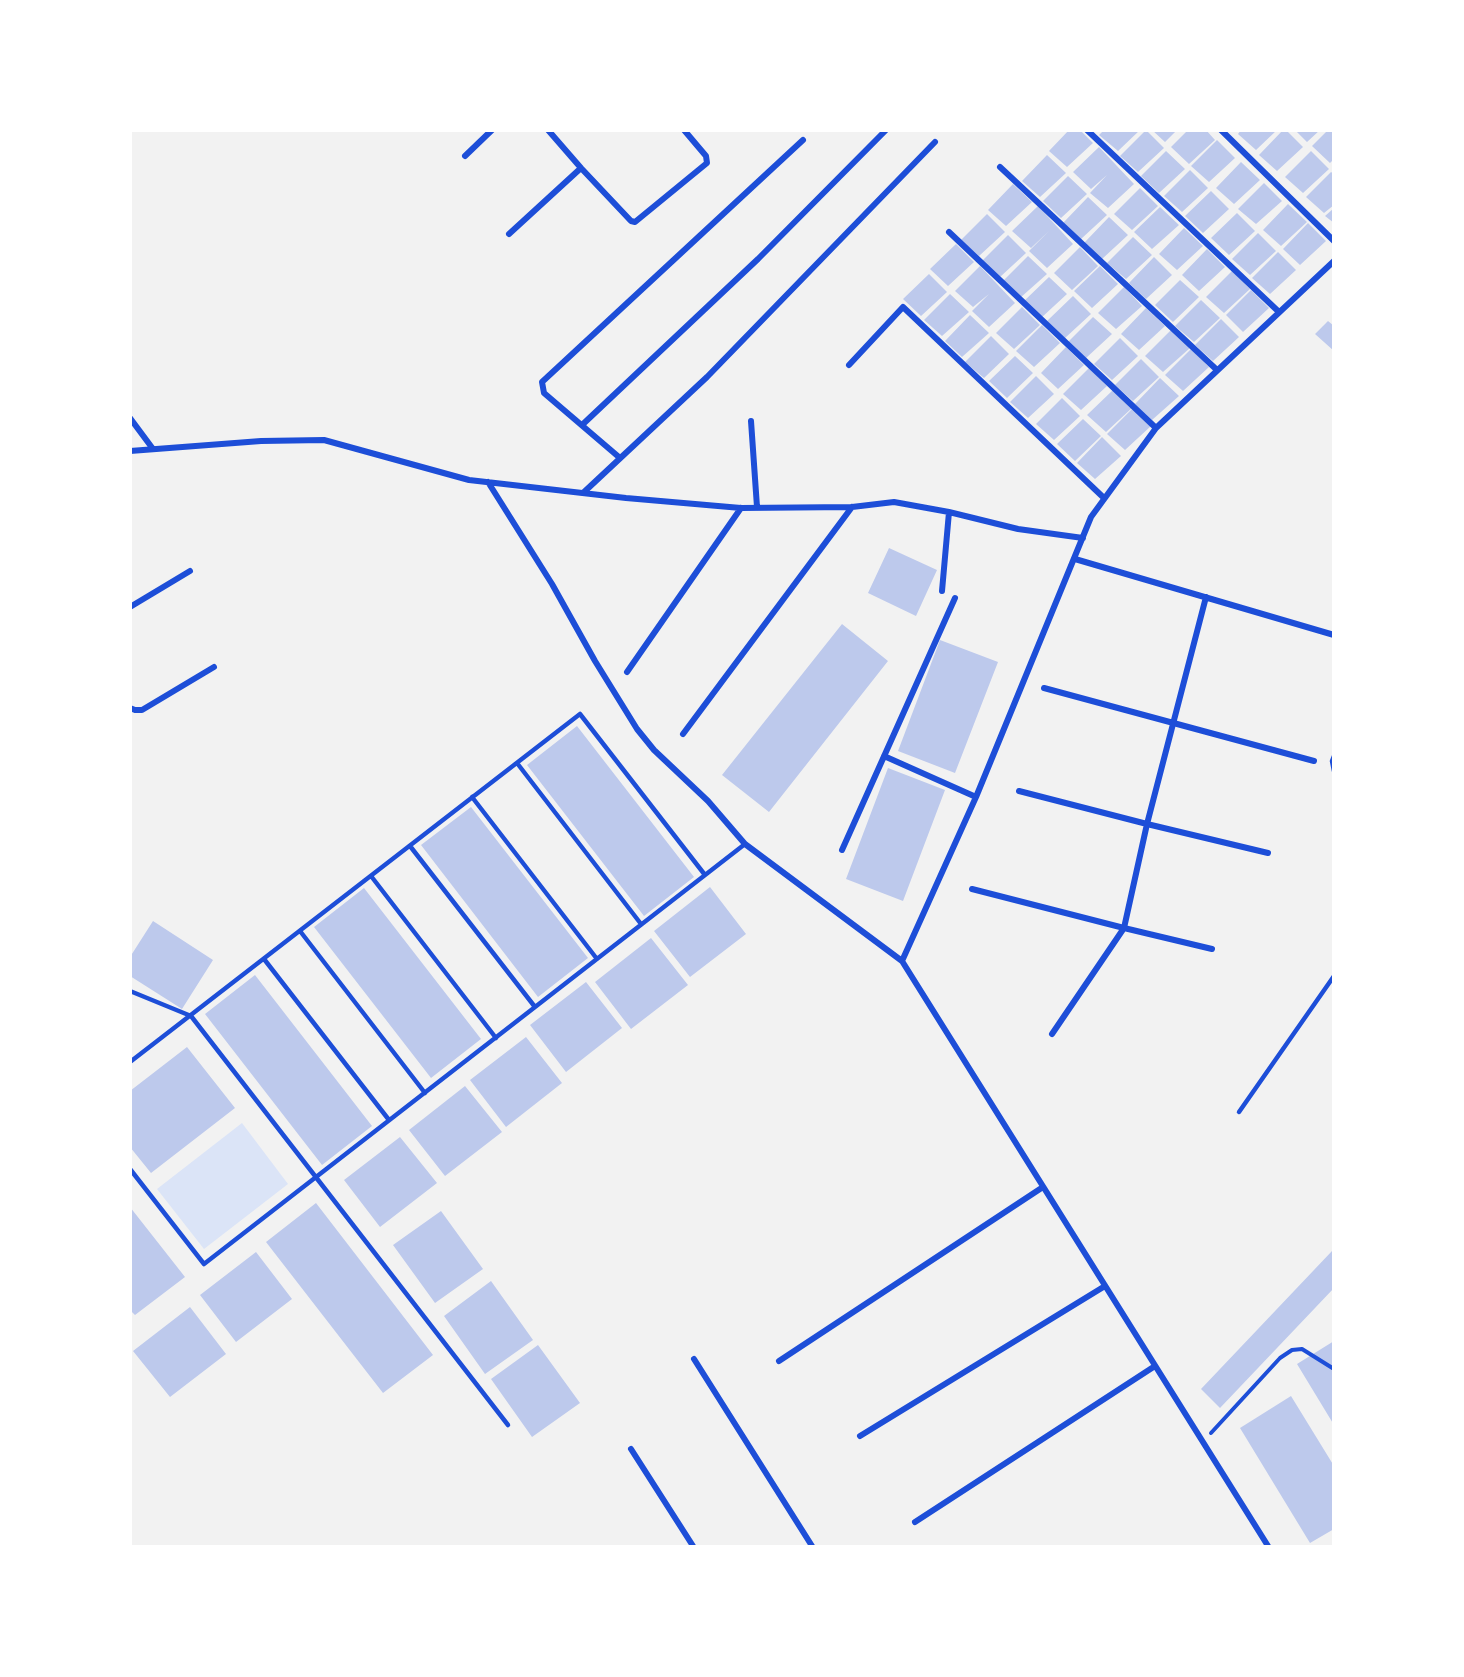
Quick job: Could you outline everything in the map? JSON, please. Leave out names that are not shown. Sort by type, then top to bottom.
[{"type":"street","points":[[465,156],[492,130]]},
{"type":"street","points":[[548,130],[631,221],[638,221],[706,163],[706,156],[684,130]]},
{"type":"street","points":[[582,425],[758,259],[886,130]]},
{"type":"street","points":[[1087,130],[1279,312]]},
{"type":"street","points":[[1221,130],[1334,241]]},
{"type":"street","points":[[620,458],[544,393],[542,382],[803,140]]},
{"type":"street","points":[[583,493],[707,376],[935,142]]},
{"type":"street","points":[[1000,167],[1216,370]]},
{"type":"street","points":[[509,234],[581,168]]},
{"type":"street","points":[[949,232],[1156,428]]},
{"type":"street","points":[[902,961],[976,797],[1091,517],[1156,428],[1334,261]]},
{"type":"street","points":[[849,365],[903,307],[1104,498]]},
{"type":"street","points":[[130,418],[153,449]]},
{"type":"street","points":[[751,421],[757,507]]},
{"type":"street","points":[[130,451],[261,441],[324,440],[469,480],[741,508],[852,507],[894,502],[949,512],[1018,529],[1083,538]]},
{"type":"street","points":[[489,482],[637,729],[654,750],[708,801],[745,844],[902,961],[1268,1546]]},
{"type":"street","points":[[682,734],[852,507]]},
{"type":"street","points":[[627,672],[741,508]]},
{"type":"street","points":[[942,591],[949,512]]},
{"type":"street","points":[[1075,559],[1334,635]]},
{"type":"street","points":[[130,607],[190,571]]},
{"type":"street","points":[[842,850],[955,597]]},
{"type":"street","points":[[1052,1034],[1124,928],[1147,824],[1206,597]]},
{"type":"street","points":[[130,708],[142,710],[214,667]]},
{"type":"street","points":[[1044,688],[1314,761]]},
{"type":"street","points":[[884,756],[976,797]]},
{"type":"street","points":[[1019,791],[1268,853]]},
{"type":"street","points":[[972,889],[1212,949]]},
{"type":"street","points":[[779,1361],[1043,1187]]},
{"type":"street","points":[[861,1436],[1105,1286]]},
{"type":"street","points":[[694,1359],[812,1546]]},
{"type":"street","points":[[915,1522],[1155,1366]]},
{"type":"street","points":[[632,1449],[693,1546]]},
{"type":"lane","points":[[130,1062],[580,714],[705,875]]},
{"type":"lane","points":[[1334,756],[1332,761],[1334,771]]},
{"type":"lane","points":[[517,763],[642,924]]},
{"type":"lane","points":[[472,797],[597,959]]},
{"type":"lane","points":[[130,1169],[204,1264],[745,844]]},
{"type":"lane","points":[[410,846],[535,1007]]},
{"type":"lane","points":[[371,876],[496,1038]]},
{"type":"lane","points":[[300,931],[425,1092]]},
{"type":"lane","points":[[264,959],[389,1120]]},
{"type":"lane","points":[[1239,1112],[1334,976]]},
{"type":"lane","points":[[130,991],[191,1016],[508,1425]]},
{"type":"path","points":[[1202,1442],[1280,1358],[1292,1350],[1302,1349],[1334,1369]]},
{"type":"shaded area","points":[[242,1123],[288,1184],[204,1249],[157,1189]]},
{"type":"building","points":[[1069,130],[1080,130],[1093,143],[1067,167],[1049,151]]},
{"type":"building","points":[[1104,130],[1140,130],[1118,151],[1099,135]]},
{"type":"building","points":[[1146,130],[1164,148],[1138,172],[1120,156]]},
{"type":"building","points":[[1152,130],[1177,130],[1165,142]]},
{"type":"building","points":[[1188,130],[1206,130],[1215,140],[1189,164],[1171,147]]},
{"type":"building","points":[[1241,130],[1277,130],[1256,150],[1238,134]]},
{"type":"building","points":[[1283,130],[1286,130],[1303,147],[1277,171],[1259,155]]},
{"type":"building","points":[[1295,130],[1320,130],[1307,142]]},
{"type":"building","points":[[1328,130],[1334,130],[1334,159],[1330,163],[1312,146]]},
{"type":"building","points":[[1217,140],[1235,158],[1209,182],[1191,166]]},
{"type":"building","points":[[1099,147],[1134,184],[1108,208],[1090,193],[1107,175],[1091,189],[1073,172]]},
{"type":"building","points":[[1166,151],[1185,169],[1159,193],[1141,176]]},
{"type":"building","points":[[1311,151],[1329,169],[1303,193],[1285,177]]},
{"type":"building","points":[[1047,155],[1066,173],[1040,197],[1022,181]]},
{"type":"building","points":[[1241,162],[1260,180],[1234,204],[1216,188]]},
{"type":"building","points":[[1190,170],[1208,188],[1182,212],[1164,196]]},
{"type":"building","points":[[1331,172],[1334,174],[1334,205],[1324,213],[1306,197]]},
{"type":"building","points":[[1068,176],[1087,194],[1061,218],[1043,201]]},
{"type":"building","points":[[1264,183],[1282,201],[1256,224],[1238,209]]},
{"type":"building","points":[[1013,184],[1032,202],[1006,226],[988,210]]},
{"type":"building","points":[[1140,188],[1158,206],[1132,230],[1114,214]]},
{"type":"building","points":[[1211,191],[1229,209],[1203,233],[1185,216]]},
{"type":"building","points":[[1088,197],[1107,215],[1081,239],[1063,223]]},
{"type":"building","points":[[1288,204],[1307,222],[1281,246],[1263,230]]},
{"type":"building","points":[[1038,206],[1073,244],[1047,268],[1029,251],[1049,231],[1031,248],[1012,231]]},
{"type":"building","points":[[1160,207],[1179,225],[1152,249],[1134,232]]},
{"type":"building","points":[[1334,208],[1334,223],[1325,216]]},
{"type":"building","points":[[1237,213],[1255,231],[1229,255],[1211,238]]},
{"type":"building","points":[[987,214],[1005,232],[979,256],[961,240]]},
{"type":"building","points":[[1109,217],[1128,235],[1102,259],[1084,243]]},
{"type":"building","points":[[1308,223],[1326,241],[1300,265],[1283,249]]},
{"type":"building","points":[[1184,228],[1203,246],[1177,270],[1159,254]]},
{"type":"building","points":[[1258,233],[1276,251],[1250,275],[1232,259]]},
{"type":"building","points":[[1008,235],[1026,253],[1000,277],[982,261]]},
{"type":"building","points":[[1133,237],[1152,255],[1126,279],[1107,263]]},
{"type":"building","points":[[956,244],[974,262],[948,286],[930,269]]},
{"type":"building","points":[[1080,247],[1098,266],[1072,290],[1054,273]]},
{"type":"building","points":[[1207,249],[1225,267],[1199,291],[1182,275]]},
{"type":"building","points":[[1278,252],[1296,270],[1270,294],[1252,278]]},
{"type":"building","points":[[1028,256],[1047,274],[1020,298],[1002,282]]},
{"type":"building","points":[[1154,257],[1172,275],[1146,299],[1129,283]]},
{"type":"building","points":[[980,266],[1015,303],[989,327],[972,311],[989,294],[973,307],[955,291]]},
{"type":"building","points":[[1100,266],[1118,284],[1092,308],[1074,291]]},
{"type":"building","points":[[1232,271],[1250,289],[1224,313],[1206,297]]},
{"type":"building","points":[[929,274],[947,292],[921,316],[903,299]]},
{"type":"building","points":[[1049,277],[1067,294],[1041,318],[1023,302]]},
{"type":"building","points":[[1180,280],[1199,297],[1173,322],[1155,305]]},
{"type":"building","points":[[1124,287],[1142,306],[1116,329],[1098,313]]},
{"type":"building","points":[[1251,290],[1269,308],[1243,332],[1226,315]]},
{"type":"building","points":[[950,294],[969,312],[942,336],[924,320]]},
{"type":"building","points":[[1073,296],[1091,314],[1065,338],[1047,321]]},
{"type":"building","points":[[1201,300],[1220,318],[1194,342],[1175,326]]},
{"type":"building","points":[[1022,307],[1040,325],[1014,349],[996,333]]},
{"type":"building","points":[[1146,308],[1165,326],[1139,350],[1121,334]]},
{"type":"building","points":[[970,315],[989,333],[962,357],[945,341]]},
{"type":"building","points":[[1093,317],[1112,334],[1086,358],[1068,342]]},
{"type":"building","points":[[1221,319],[1239,337],[1213,361],[1195,345]]},
{"type":"building","points":[[1328,321],[1334,326],[1334,351],[1315,334]]},
{"type":"building","points":[[1042,325],[1060,343],[1034,367],[1016,351]]},
{"type":"building","points":[[1171,330],[1190,348],[1163,372],[1145,356]]},
{"type":"building","points":[[991,336],[1009,354],[984,378],[965,362]]},
{"type":"building","points":[[1120,338],[1138,356],[1112,380],[1094,364]]},
{"type":"building","points":[[1066,347],[1084,365],[1058,389],[1041,373]]},
{"type":"building","points":[[1191,349],[1209,367],[1183,391],[1165,375]]},
{"type":"building","points":[[1015,356],[1033,373],[1007,398],[989,381]]},
{"type":"building","points":[[1141,359],[1159,377],[1133,401],[1115,385]]},
{"type":"building","points":[[1089,368],[1107,386],[1081,410],[1063,394]]},
{"type":"building","points":[[1036,376],[1054,394],[1028,418],[1010,402]]},
{"type":"building","points":[[1160,378],[1179,396],[1152,420],[1135,404]]},
{"type":"building","points":[[1113,390],[1132,408],[1106,432],[1087,415]]},
{"type":"building","points":[[1062,398],[1080,416],[1054,440],[1036,424]]},
{"type":"building","points":[[1133,408],[1151,426],[1125,450],[1107,434]]},
{"type":"building","points":[[1083,419],[1101,436],[1075,461],[1057,444]]},
{"type":"building","points":[[1102,437],[1121,456],[1095,479],[1077,463]]},
{"type":"building","points":[[889,548],[937,570],[916,616],[868,593]]},
{"type":"building","points":[[842,624],[888,661],[769,812],[722,775]]},
{"type":"building","points":[[940,640],[998,662],[955,773],[898,751]]},
{"type":"building","points":[[577,726],[694,877],[644,916],[527,765]]},
{"type":"building","points":[[888,768],[945,790],[903,901],[846,879]]},
{"type":"building","points":[[471,807],[588,958],[538,997],[421,845]]},
{"type":"building","points":[[710,887],[746,934],[690,977],[654,931]]},
{"type":"building","points":[[364,888],[481,1039],[431,1078],[314,927]]},
{"type":"building","points":[[153,921],[213,960],[182,1009],[130,976],[130,957]]},
{"type":"building","points":[[651,938],[688,985],[631,1029],[595,982]]},
{"type":"building","points":[[255,975],[372,1126],[322,1165],[205,1014]]},
{"type":"building","points":[[586,982],[622,1028],[566,1072],[530,1025]]},
{"type":"building","points":[[526,1037],[562,1083],[506,1127],[470,1080]]},
{"type":"building","points":[[187,1047],[235,1108],[151,1173],[130,1147],[130,1091]]},
{"type":"building","points":[[465,1086],[502,1132],[445,1176],[409,1130]]},
{"type":"building","points":[[400,1137],[437,1183],[380,1227],[344,1180]]},
{"type":"building","points":[[316,1203],[433,1355],[383,1393],[266,1242]]},
{"type":"building","points":[[130,1207],[185,1277],[135,1315],[130,1310]]},
{"type":"building","points":[[441,1211],[483,1269],[435,1303],[393,1245]]},
{"type":"building","points":[[1332,1251],[1334,1253],[1334,1288],[1220,1408],[1201,1389]]},
{"type":"building","points":[[256,1252],[292,1299],[236,1342],[200,1295]]},
{"type":"building","points":[[491,1281],[533,1340],[485,1374],[444,1316]]},
{"type":"building","points":[[190,1307],[226,1354],[170,1397],[133,1351]]},
{"type":"building","points":[[1334,1341],[1334,1425],[1297,1364]]},
{"type":"building","points":[[538,1345],[580,1403],[532,1437],[491,1379]]},
{"type":"building","points":[[1291,1396],[1334,1466],[1334,1529],[1310,1543],[1240,1428]]}]
